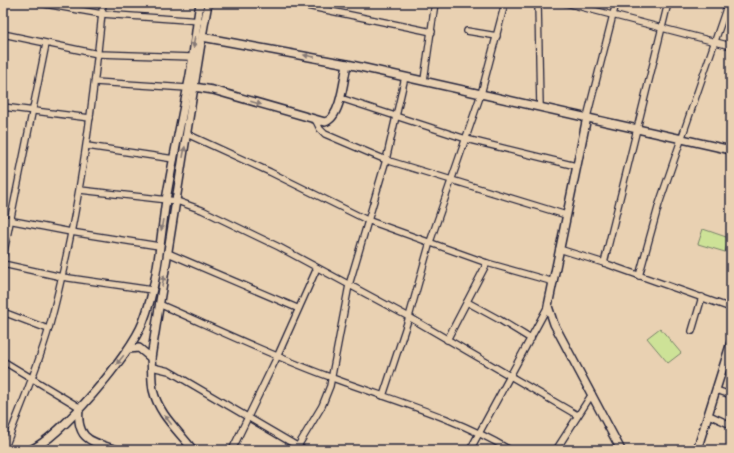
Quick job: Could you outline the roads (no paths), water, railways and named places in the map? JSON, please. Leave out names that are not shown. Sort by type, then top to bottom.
[{"type":"street","points":[[39,3],[102,14],[201,21]]},
{"type":"street","points":[[4,450],[33,378],[62,277],[80,190],[95,82],[103,3]]},
{"type":"street","points":[[30,450],[47,441],[79,407],[129,349],[144,320],[152,290],[166,199],[174,159],[202,38],[200,3]]},
{"type":"street","points":[[193,450],[168,422],[159,406],[153,388],[151,358],[187,134],[192,57],[201,21],[208,3]]},
{"type":"street","points":[[424,80],[435,3]]},
{"type":"street","points":[[383,396],[409,317],[430,242],[482,94],[505,3]]},
{"type":"street","points":[[538,3],[540,107]]},
{"type":"street","points":[[566,3],[731,46]]},
{"type":"street","points":[[470,450],[512,376],[548,306],[576,166],[616,3]]},
{"type":"street","points":[[604,263],[668,3]]},
{"type":"street","points":[[639,276],[659,204],[716,42],[728,3]]},
{"type":"street","points":[[302,5],[432,32]]},
{"type":"street","points":[[467,31],[497,36]]},
{"type":"street","points":[[3,34],[98,54],[192,57]]},
{"type":"street","points":[[202,38],[347,64],[424,80],[731,150]]},
{"type":"street","points":[[3,258],[46,44]]},
{"type":"street","points":[[95,82],[213,90],[316,121],[325,122],[331,120],[340,98],[347,64]]},
{"type":"street","points":[[298,446],[325,399],[331,378],[349,286],[367,220],[386,160],[405,77]]},
{"type":"street","points":[[340,98],[466,139],[576,166]]},
{"type":"street","points":[[3,107],[90,118]]},
{"type":"street","points":[[316,121],[320,129],[325,134],[386,160],[566,215]]},
{"type":"street","points":[[187,134],[270,172],[367,220],[486,263],[554,282]]},
{"type":"street","points":[[86,146],[174,159]]},
{"type":"street","points":[[80,190],[177,200],[202,210],[317,268],[409,317],[577,415]]},
{"type":"street","points":[[3,219],[71,232],[159,246]]},
{"type":"street","points":[[559,249],[604,263],[731,308]]},
{"type":"street","points":[[168,253],[298,308]]},
{"type":"street","points":[[447,340],[486,263]]},
{"type":"street","points":[[3,264],[62,277],[152,290]]},
{"type":"street","points":[[232,450],[278,356],[317,268]]},
{"type":"street","points":[[692,331],[702,297]]},
{"type":"street","points":[[467,302],[531,339]]},
{"type":"street","points":[[159,304],[331,378],[481,433],[510,450]]},
{"type":"street","points":[[548,306],[554,324],[621,450]]},
{"type":"street","points":[[3,312],[48,329]]},
{"type":"street","points":[[698,450],[731,342]]},
{"type":"street","points":[[129,349],[139,348],[151,358]]},
{"type":"street","points":[[3,361],[79,407]]},
{"type":"street","points":[[152,367],[169,371],[304,450]]},
{"type":"street","points":[[716,390],[731,395]]},
{"type":"street","points":[[556,450],[577,415],[592,394]]},
{"type":"street","points":[[79,407],[80,430],[85,438],[93,443],[116,450]]},
{"type":"street","points":[[708,415],[731,425]]}]
